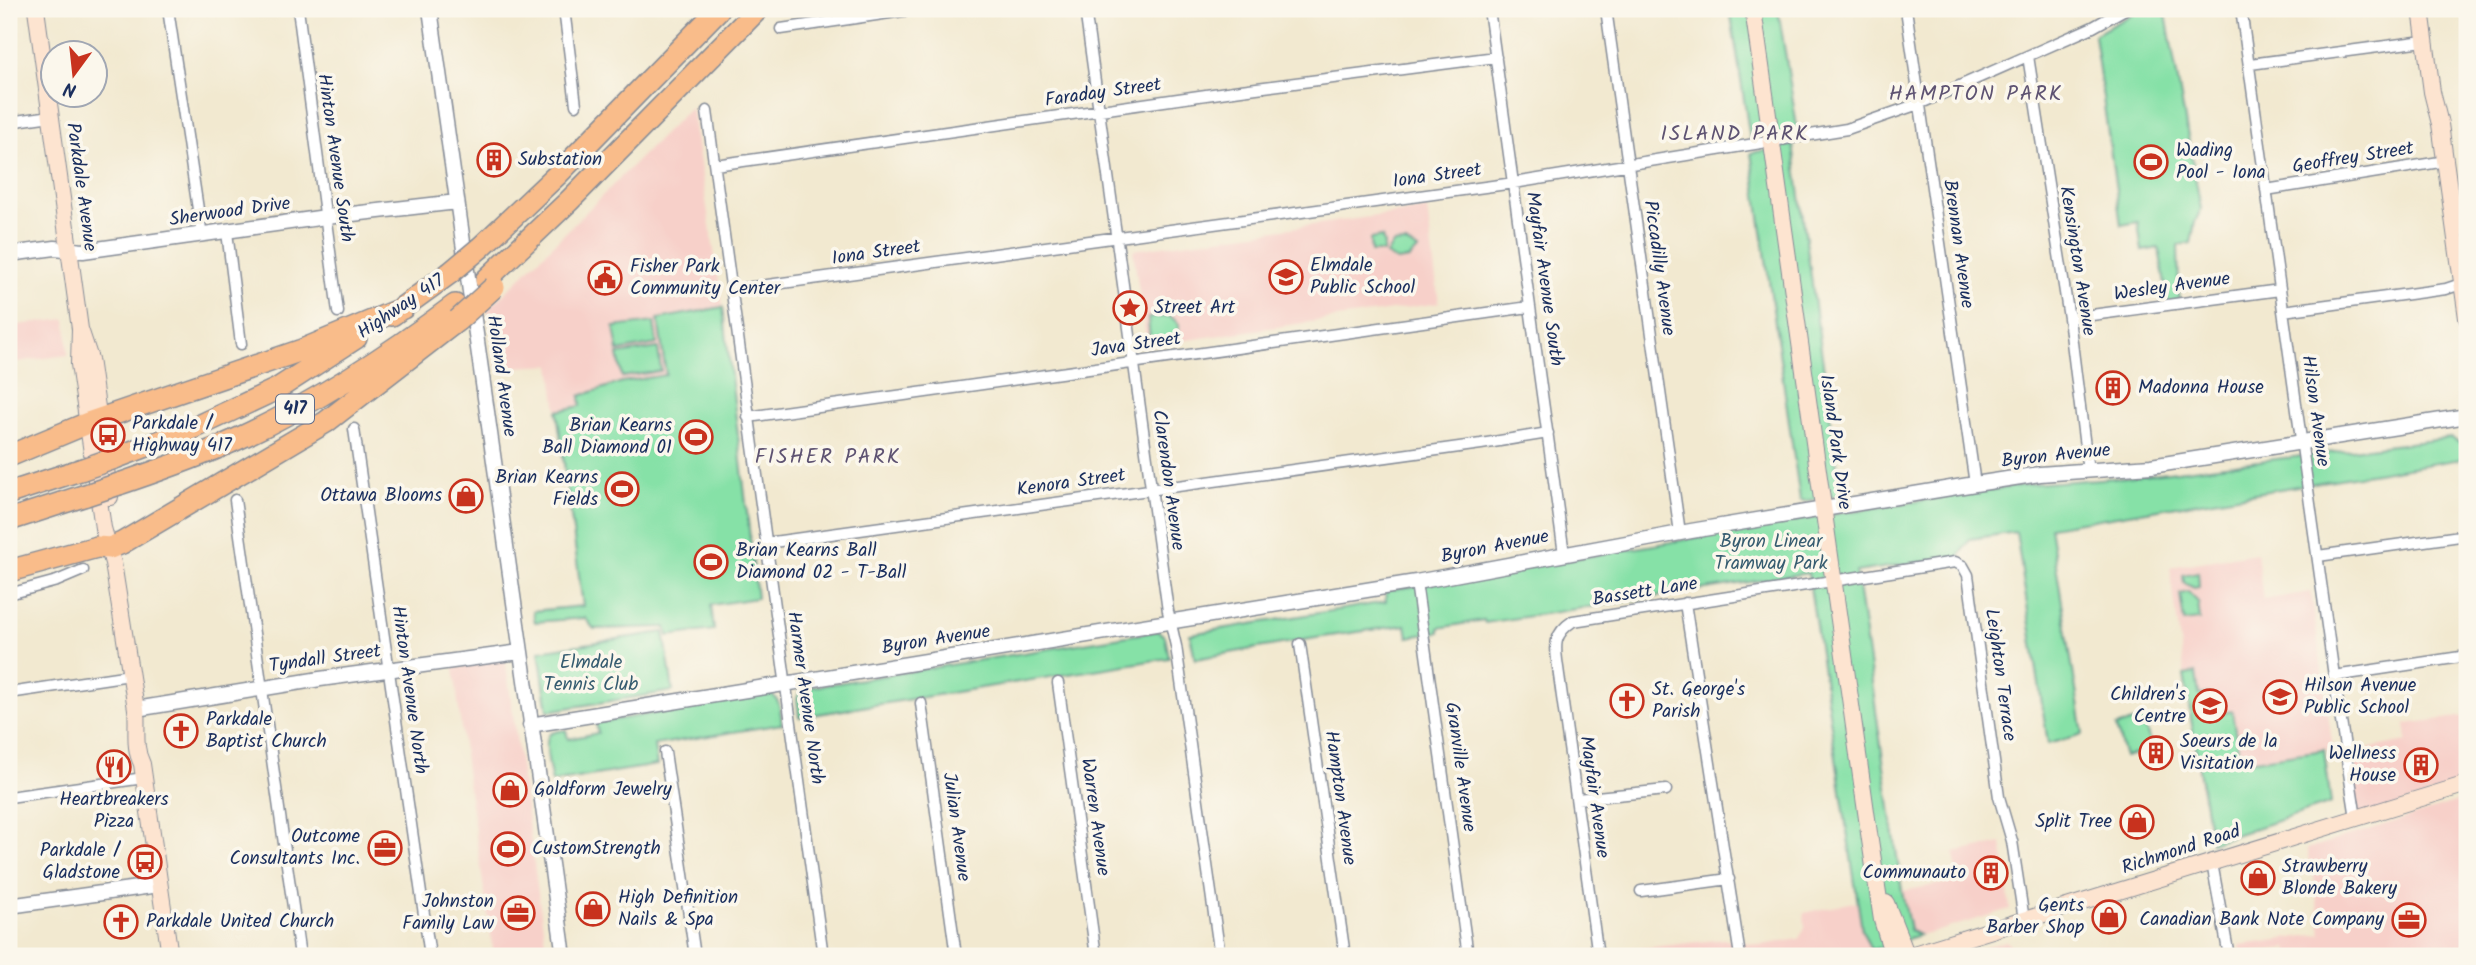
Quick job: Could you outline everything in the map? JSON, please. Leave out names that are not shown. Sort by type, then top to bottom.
[{"type":"highway","name":"Highway 417","points":[[9,493],[187,431],[277,388],[403,308],[481,247],[557,175],[719,9]]},
{"type":"highway","name":"417","points":[[9,520],[119,484],[233,442],[362,372],[456,312],[490,284],[758,9]]},
{"type":"highway","points":[[9,456],[94,421],[302,350],[403,308]]},
{"type":"highway","points":[[9,571],[97,547],[110,548],[122,543],[326,422],[456,312]]},
{"type":"main road","name":"Parkdale Avenue","points":[[36,9],[80,329],[79,363],[94,421],[103,528],[110,548],[136,713],[142,728],[145,755],[143,771],[170,956]]},
{"type":"main road","name":"Island Park Drive","points":[[1753,9],[1882,920],[1893,956]]},
{"type":"main road","points":[[2421,9],[2424,41],[2465,283],[2467,318]]},
{"type":"main road","name":"Richmond Road","points":[[1907,956],[2467,784]]},
{"type":"main road","name":"Island Park Drive","points":[[1877,881],[1907,956]]},
{"type":"street","points":[[168,9],[202,236]]},
{"type":"street","name":"Hinton Avenue South","points":[[298,9],[338,312]]},
{"type":"street","name":"Holland Avenue","points":[[430,9],[564,956]]},
{"type":"street","points":[[564,9],[576,105]]},
{"type":"street","points":[[781,29],[917,9]]},
{"type":"street","name":"Clarendon Avenue","points":[[1084,9],[1220,956]]},
{"type":"street","name":"Mayfair Avenue South","points":[[1489,9],[1564,554]]},
{"type":"street","name":"Piccadilly Avenue","points":[[1606,9],[1680,533]]},
{"type":"street","name":"Brennan Avenue","points":[[1906,9],[1975,484]]},
{"type":"street","name":"Iona Street","points":[[731,290],[1514,183],[1847,129],[1921,103],[2093,27],[2125,9]]},
{"type":"street","name":"Hilson Avenue","points":[[2241,9],[2356,818]]},
{"type":"street","points":[[2249,64],[2424,41]]},
{"type":"street","name":"Kensington Avenue","points":[[2028,56],[2069,318],[2088,471]]},
{"type":"street","name":"Faraday Street","points":[[715,165],[1241,90],[1496,57]]},
{"type":"street","name":"Harmer Avenue North","points":[[707,111],[823,956]]},
{"type":"street","points":[[9,122],[51,116]]},
{"type":"street","name":"Geoffrey Street","points":[[2266,190],[2446,161]]},
{"type":"street","name":"Sherwood Drive","points":[[9,254],[55,247],[83,251],[326,217],[457,202]]},
{"type":"street","points":[[227,232],[241,344]]},
{"type":"street","points":[[2283,311],[2446,289],[2465,283]]},
{"type":"street","name":"Wesley Avenue","points":[[2069,318],[2280,290]]},
{"type":"street","name":"Java Street","points":[[748,417],[1529,307]]},
{"type":"street","name":"Byron Avenue","points":[[530,725],[1416,582],[1680,533],[1975,484],[2040,474],[2143,467],[2467,416]]},
{"type":"street","name":"Hinton Avenue North","points":[[354,429],[430,956]]},
{"type":"street","name":"Kenora Street","points":[[766,542],[1548,433]]},
{"type":"street","points":[[235,500],[300,956]]},
{"type":"street","points":[[2318,556],[2467,535]]},
{"type":"street","name":"Leighton Terrace","points":[[1834,580],[1955,562],[1963,566],[1968,575],[1999,797],[2012,841],[2024,920]]},
{"type":"street","points":[[9,594],[83,570]]},
{"type":"street","name":"Bassett Lane","points":[[1556,642],[1560,630],[1573,621],[1834,580]]},
{"type":"street","name":"Granville Avenue","points":[[1416,582],[1468,956]]},
{"type":"street","points":[[1685,603],[1740,956]]},
{"type":"street","name":"Mayfair Avenue","points":[[1556,642],[1598,956]]},
{"type":"street","name":"Hampton Avenue","points":[[1300,644],[1345,956]]},
{"type":"street","name":"Tyndall Street","points":[[136,713],[263,688],[520,652]]},
{"type":"street","points":[[2334,676],[2467,656]]},
{"type":"street","points":[[9,693],[130,675]]},
{"type":"street","name":"Warren Avenue","points":[[1058,683],[1096,956]]},
{"type":"street","name":"Julian Avenue","points":[[920,703],[956,956]]},
{"type":"street","points":[[665,752],[695,956]]},
{"type":"street","points":[[9,797],[143,771]]},
{"type":"street","points":[[1577,799],[1666,790]]},
{"type":"street","points":[[2212,863],[2229,956]]},
{"type":"street","points":[[1641,891],[1729,879]]},
{"type":"street","points":[[9,906],[159,885]]},
{"type":"shaded area","points":[[691,107],[723,307],[659,319],[666,375],[622,382],[580,396],[581,406],[557,411],[551,365],[497,368],[488,310]]},
{"type":"shaded area","name":"Elmdale Public School","points":[[1427,209],[1439,303],[1147,346],[1133,250]]},
{"type":"shaded area","points":[[66,319],[68,355],[9,363],[9,326]]},
{"type":"shaded area","name":"Hilson Avenue Public School","points":[[2257,553],[2263,600],[2311,592],[2333,749],[2324,751],[2331,803],[2211,843],[2197,768],[2170,567]]},
{"type":"shaded area","points":[[505,658],[547,956],[494,956],[466,770],[454,668]]},
{"type":"shaded area","points":[[2467,716],[2467,784],[2356,818],[2346,753],[2407,741],[2405,724]]},
{"type":"shaded area","points":[[2467,799],[2467,956],[2289,956],[2288,948],[2241,954],[2240,945],[2321,934],[2314,877],[2307,849]]},
{"type":"shaded area","points":[[2002,843],[2010,909],[1928,934],[1919,935],[1910,930],[1902,891],[1958,881],[1954,853]]},
{"type":"shaded area","points":[[1859,901],[1862,930],[1871,950],[1870,956],[1570,956],[1725,939],[1761,945],[1799,939],[1805,927],[1804,913]]},
{"type":"shaded area","points":[[2006,941],[2024,956],[1958,956]]},
{"type":"green space","points":[[1730,9],[1778,9],[1798,133],[1750,139]]},
{"type":"green space","points":[[2141,9],[2165,9],[2201,209],[2191,243],[2178,245],[2179,302],[2168,304],[2159,248],[2142,251],[2138,222],[2121,225],[2094,35]]},
{"type":"green space","points":[[1793,145],[1841,495],[1805,501],[1800,500],[1751,153]]},
{"type":"green space","points":[[1382,237],[1383,252],[1371,252],[1370,239]]},
{"type":"green space","points":[[1406,243],[1418,250],[1409,259],[1397,261],[1386,255],[1393,244]]},
{"type":"green space","name":"FISHER PARK","points":[[723,307],[757,598],[711,605],[714,630],[668,636],[666,627],[594,629],[585,618],[535,622],[533,611],[583,606],[557,411],[581,406],[580,396],[622,382],[666,375],[658,319]]},
{"type":"green space","points":[[1170,316],[1179,324],[1179,338],[1150,341],[1148,318]]},
{"type":"green space","points":[[654,322],[657,344],[618,351],[614,327]]},
{"type":"green space","points":[[658,348],[661,371],[622,377],[618,354]]},
{"type":"green space","name":"Byron Linear Tramway Park","points":[[2451,438],[2467,446],[2467,458],[2050,527],[2083,734],[2048,744],[2016,532],[1970,539],[1957,560],[1920,562],[1856,572],[1902,891],[1910,930],[1919,935],[1871,950],[1862,930],[1808,573],[1485,623],[1484,620],[1439,628],[1440,632],[1408,637],[1406,625],[1195,659],[1190,634],[1386,602],[1385,591],[1853,511],[2031,484],[2127,477]]},
{"type":"green space","points":[[2198,572],[2199,587],[2194,588],[2184,583],[2183,575]]},
{"type":"green space","points":[[2188,592],[2198,602],[2200,620],[2184,622],[2180,594]]},
{"type":"green space","points":[[1158,631],[1165,636],[1169,658],[799,717],[797,699],[801,689]]},
{"type":"green space","name":"Elmdale Tennis Club","points":[[664,632],[673,691],[548,711],[539,651]]},
{"type":"green space","points":[[2196,673],[2199,695],[2209,694],[2211,704],[2221,703],[2222,713],[2232,711],[2240,762],[2324,750],[2331,803],[2211,843],[2184,675]]},
{"type":"green space","points":[[771,694],[779,704],[782,724],[654,745],[657,765],[552,782],[547,739],[553,733],[566,730],[568,739],[598,733],[596,723]]},
{"type":"green space","points":[[2143,719],[2152,749],[2125,757],[2116,727]]},
{"type":"water","name":"Wading Pool - Iona","points":[[2151,152],[2158,155],[2161,162],[2158,169],[2151,172],[2144,169],[2141,162],[2144,155]]},
{"type":"place","name":"Substation","points":[[494,160]]},
{"type":"place","name":"Wading Pool - Iona","points":[[2151,162]]},
{"type":"place","name":"Elmdale Public School","points":[[1286,277]]},
{"type":"place","name":"Fisher Park Community Center","points":[[605,278]]},
{"type":"place","name":"Street Art","points":[[1130,308]]},
{"type":"place","name":"Madonna House","points":[[2113,388]]},
{"type":"place","name":"Parkdale / Highway 417","points":[[108,435]]},
{"type":"place","name":"Brian Kearns Ball Diamond 01","points":[[696,437]]},
{"type":"place","name":"Brian Kearns Fields","points":[[622,489]]},
{"type":"place","name":"Ottawa Blooms","points":[[466,496]]},
{"type":"place","name":"Brian Kearns Ball Diamond 02 - T-Ball","points":[[711,562]]},
{"type":"place","name":"Hilson Avenue Public School","points":[[2280,697]]},
{"type":"place","name":"St. George's Parish","points":[[1627,701]]},
{"type":"place","name":"Children's Centre","points":[[2210,706]]},
{"type":"place","name":"Parkdale Baptist Church","points":[[181,731]]},
{"type":"place","name":"Soeurs de la Visitation","points":[[2156,753]]},
{"type":"place","name":"Wellness House","points":[[2421,765]]},
{"type":"place","name":"Heartbreakers Pizza","points":[[114,767]]},
{"type":"place","name":"Goldform Jewelry","points":[[510,790]]},
{"type":"place","name":"Split Tree","points":[[2137,822]]},
{"type":"place","name":"Outcome Consultants Inc.","points":[[385,848]]},
{"type":"place","name":"CustomStrength","points":[[508,849]]},
{"type":"place","name":"Parkdale / Gladstone","points":[[145,862]]},
{"type":"place","name":"Communauto","points":[[1991,873]]},
{"type":"place","name":"Strawberry Blonde Bakery","points":[[2258,878]]},
{"type":"place","name":"High Definition Nails & Spa","points":[[593,909]]},
{"type":"place","name":"Johnston Family Law","points":[[518,913]]},
{"type":"place","name":"Gents Barber Shop","points":[[2109,917]]},
{"type":"place","name":"Canadian Bank Note Company","points":[[2409,920]]},
{"type":"place","name":"Parkdale United Church","points":[[121,922]]},
{"type":"district","name":"HAMPTON PARK","points":[[1976,94]]},
{"type":"district","name":"ISLAND PARK","points":[[1735,134]]},
{"type":"district","name":"FISHER PARK","points":[[828,457]]}]
